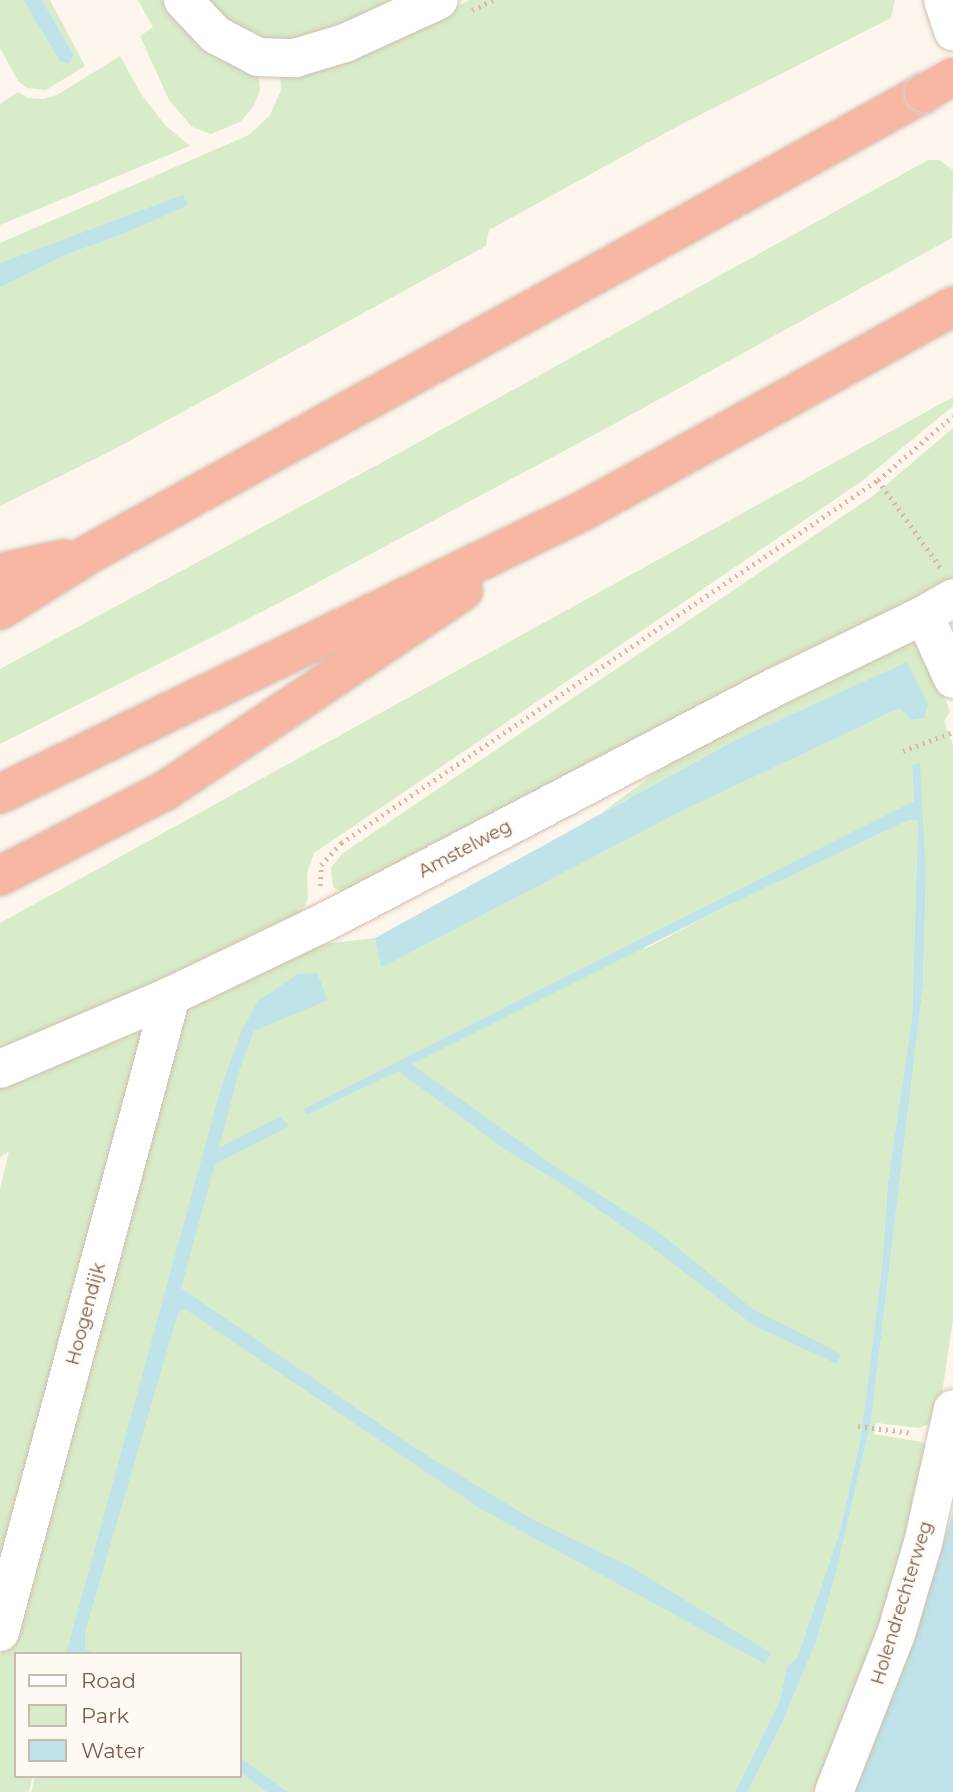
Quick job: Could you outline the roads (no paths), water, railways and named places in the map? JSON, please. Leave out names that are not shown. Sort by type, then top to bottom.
[{"type":"highway","points":[[0,610],[89,554],[939,85]]},
{"type":"highway","points":[[0,794],[581,512],[953,307]]},
{"type":"highway","points":[[0,876],[166,791],[581,512]]},
{"type":"highway","points":[[0,573],[89,554]]},
{"type":"street","points":[[183,0],[216,35],[258,57],[295,58],[345,43],[439,0]]},
{"type":"street","points":[[943,0],[953,32]]},
{"type":"street","points":[[941,596],[953,679]]},
{"type":"street","name":"Amstelweg","points":[[0,1069],[171,996],[325,922],[773,688],[941,596]]},
{"type":"street","name":"Hoogendijk","points":[[0,1632],[171,996]]},
{"type":"street","name":"Holendrechterweg","points":[[834,1792],[896,1634],[923,1544],[953,1409]]},
{"type":"water","points":[[23,0],[42,0],[74,55],[69,64],[60,62]]},
{"type":"water","points":[[183,195],[188,205],[121,235],[68,254],[0,287],[0,263]]},
{"type":"water","points":[[907,662],[928,704],[924,718],[911,720],[900,708],[680,812],[381,968],[375,938],[737,739]]},
{"type":"water","points":[[920,763],[926,877],[923,986],[871,1421],[836,1573],[816,1642],[782,1723],[747,1792],[735,1792],[780,1700],[787,1666],[797,1658],[840,1531],[861,1436],[882,1267],[888,1181],[912,1018],[918,821],[909,820],[721,909],[412,1064],[554,1166],[657,1231],[754,1310],[841,1354],[837,1364],[753,1325],[645,1242],[559,1182],[506,1150],[398,1071],[307,1115],[304,1109],[914,801],[912,765]]},
{"type":"water","points":[[317,973],[328,1000],[254,1031],[239,1071],[219,1148],[280,1117],[289,1126],[215,1164],[181,1288],[415,1448],[535,1521],[633,1568],[771,1653],[765,1664],[481,1509],[185,1309],[178,1313],[85,1632],[85,1648],[91,1652],[67,1652],[220,1091],[241,1032],[258,1001],[298,974]]},
{"type":"water","points":[[953,1512],[953,1792],[850,1792],[915,1635]]},
{"type":"water","points":[[242,1759],[288,1792],[267,1792],[242,1773]]}]
